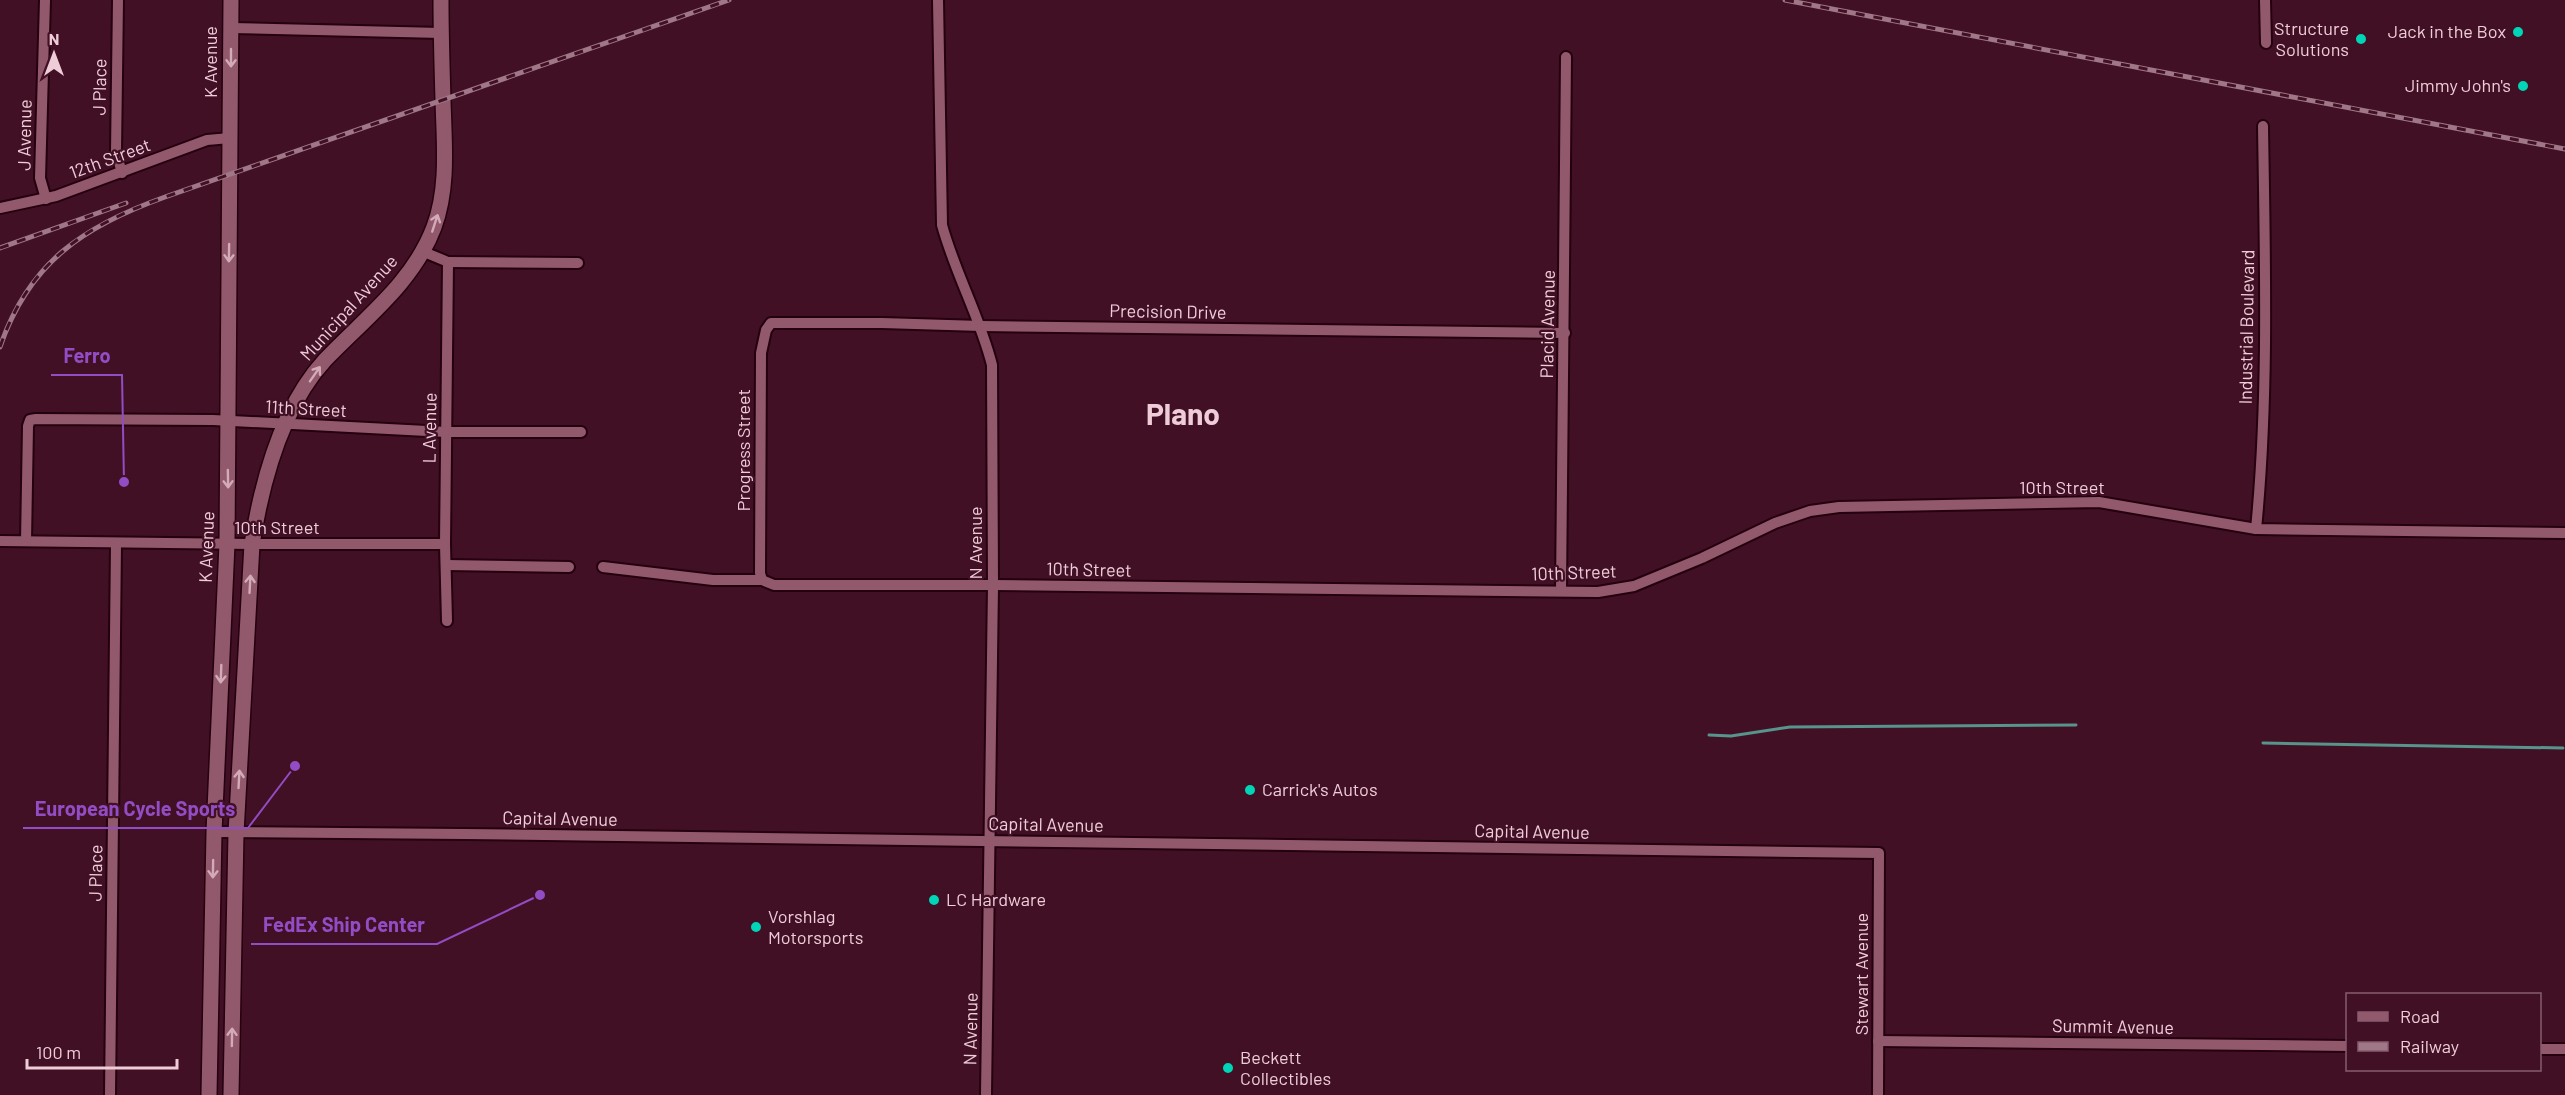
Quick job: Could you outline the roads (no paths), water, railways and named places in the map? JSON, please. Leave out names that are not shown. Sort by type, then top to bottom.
[{"type":"main road","name":"K Avenue","points":[[209,1095],[214,832],[227,544],[231,0]]},
{"type":"main road","name":"Municipal Avenue","points":[[286,425],[295,405],[324,362],[396,289],[424,252],[435,225],[443,179],[441,0]]},
{"type":"main road","points":[[231,1095],[236,833],[252,544],[267,472],[286,425]]},
{"type":"main road","points":[[219,704],[243,706]]},
{"type":"street","name":"J Avenue","points":[[45,0],[40,178],[46,199]]},
{"type":"street","name":"J Place","points":[[118,0],[116,152],[122,173]]},
{"type":"street","name":"N Avenue","points":[[938,0],[942,225],[950,255],[981,326],[992,366],[993,585],[986,1095]]},
{"type":"street","points":[[2265,0],[2266,43]]},
{"type":"street","points":[[231,28],[441,33]]},
{"type":"street","name":"Placid Avenue","points":[[1562,591],[1566,57]]},
{"type":"street","name":"Industrial Boulevard","points":[[2256,529],[2261,478],[2265,280],[2263,126]]},
{"type":"street","name":"12th Street","points":[[0,208],[46,199],[207,140],[230,138]]},
{"type":"street","points":[[424,252],[448,262],[578,263]]},
{"type":"street","name":"L Avenue","points":[[447,621],[445,544],[448,262]]},
{"type":"street","name":"Precision Drive","points":[[771,324],[882,323],[1565,333]]},
{"type":"street","name":"Progress Street","points":[[762,580],[761,353],[765,330],[771,324]]},
{"type":"street","name":"11th Street","points":[[26,541],[28,426],[30,420],[227,421],[446,432],[581,432]]},
{"type":"street","name":"10th Street","points":[[603,567],[713,580],[762,580],[774,585],[993,585],[1598,592],[1635,586],[1702,558],[1771,525],[1810,511],[1839,507],[2098,502],[2256,529],[2565,533]]},
{"type":"street","name":"10th Street","points":[[0,541],[445,544]]},
{"type":"street","name":"J Place","points":[[110,1095],[116,543]]},
{"type":"street","points":[[446,565],[569,567]]},
{"type":"street","name":"Capital Avenue","points":[[214,832],[1879,853]]},
{"type":"street","name":"Stewart Avenue","points":[[1878,1095],[1879,853]]},
{"type":"street","name":"Summit Avenue","points":[[1878,1041],[2346,1046]]},
{"type":"street","points":[[2541,1049],[2565,1049]]},
{"type":"waterway","points":[[1709,735],[1731,736],[1790,727],[2076,725]]},
{"type":"waterway","points":[[2263,743],[2563,748]]},
{"type":"railway","points":[[0,347],[12,317],[44,270],[63,251],[85,235],[136,208],[729,0]]},
{"type":"railway","points":[[1785,0],[2565,149]]},
{"type":"railway","points":[[0,248],[126,203]]},
{"type":"place","name":"Jack in the Box","points":[[2518,32]]},
{"type":"place","name":"Structure Solutions","points":[[2361,39]]},
{"type":"place","name":"Jimmy John's","points":[[2523,86]]},
{"type":"place","name":"Ferro","points":[[124,482]]},
{"type":"place","name":"European Cycle Sports","points":[[295,766]]},
{"type":"place","name":"Carrick's Autos","points":[[1250,790]]},
{"type":"place","name":"FedEx Ship Center","points":[[540,895]]},
{"type":"place","name":"LC Hardware","points":[[934,900]]},
{"type":"place","name":"Vorshlag Motorsports","points":[[756,927]]},
{"type":"place","name":"Beckett Collectibles","points":[[1228,1068]]},
{"type":"district","name":"Plano","points":[[1183,415]]}]
